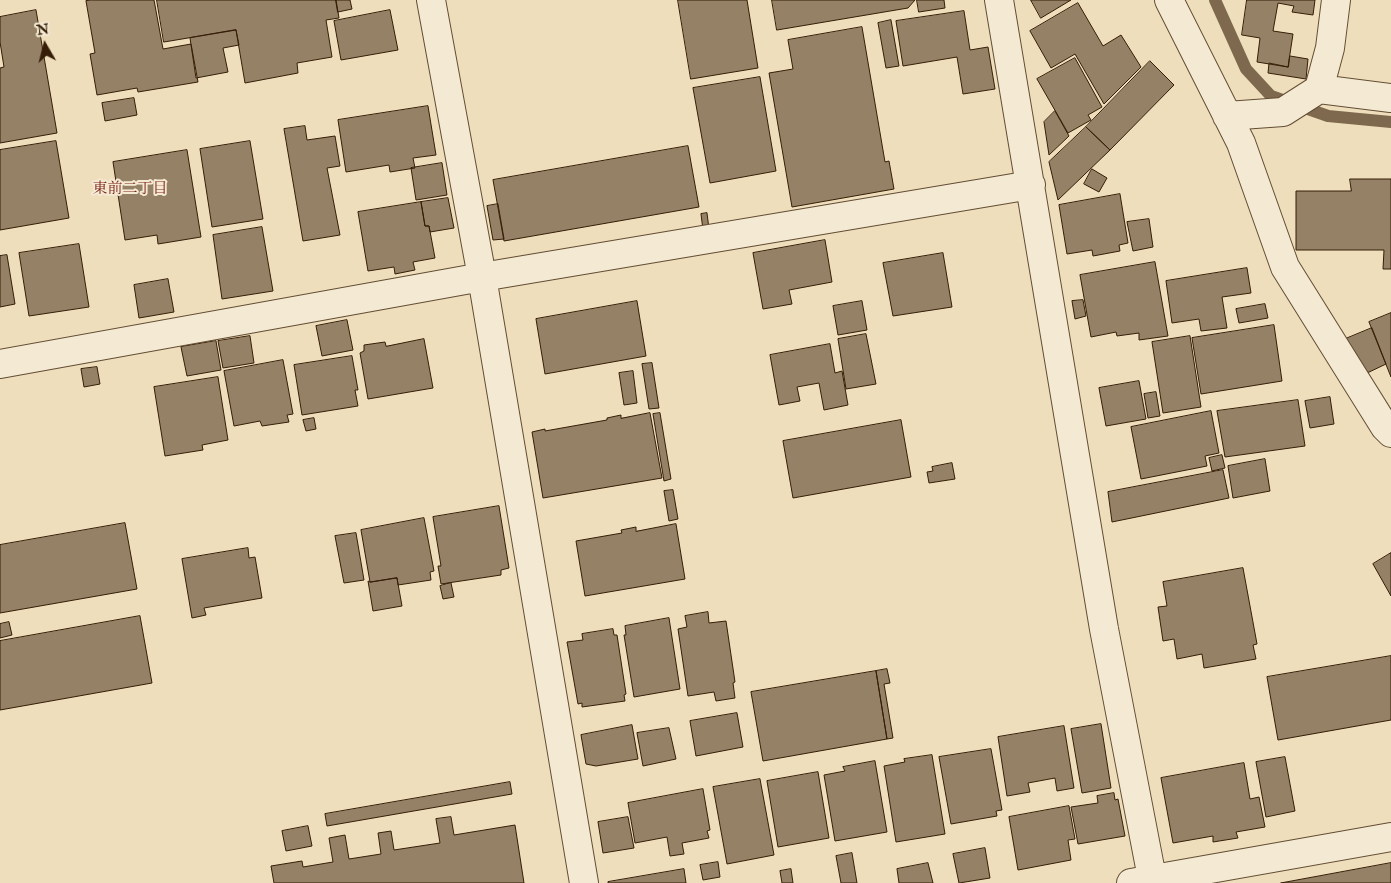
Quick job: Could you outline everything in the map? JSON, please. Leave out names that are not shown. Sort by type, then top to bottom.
[{"type":"street","points":[[431,0],[482,277],[584,883]]},
{"type":"street","points":[[999,0],[1146,882],[1391,837]]},
{"type":"street","points":[[1169,0],[1241,143],[1285,267],[1391,433]]},
{"type":"street","points":[[1227,116],[1283,112],[1314,92],[1330,48],[1336,0]]},
{"type":"street","points":[[1314,92],[1391,98]]},
{"type":"street","points":[[0,364],[482,277],[1030,185]]},
{"type":"building","points":[[154,0],[163,49],[191,44],[198,82],[138,92],[137,88],[97,95],[90,54],[95,53],[86,1]]},
{"type":"building","points":[[157,0],[336,0],[339,18],[326,20],[332,57],[297,63],[298,73],[245,83],[236,30],[164,42]]},
{"type":"building","points":[[336,0],[350,0],[352,9],[338,12]]},
{"type":"building","points":[[678,0],[747,0],[758,68],[691,79]]},
{"type":"building","points":[[772,0],[915,0],[908,8],[777,30]]},
{"type":"building","points":[[917,0],[944,0],[945,8],[919,12]]},
{"type":"building","points":[[1031,0],[1071,0],[1041,18]]},
{"type":"building","points":[[1247,0],[1315,0],[1313,15],[1292,12],[1294,6],[1278,3],[1273,31],[1293,34],[1288,67],[1257,62],[1260,38],[1242,35]]},
{"type":"building","points":[[1078,3],[1103,46],[1121,35],[1141,67],[1104,104],[1075,54],[1051,68],[1030,31]]},
{"type":"building","points":[[36,10],[57,133],[0,143],[0,68],[4,67],[0,42],[0,17]]},
{"type":"building","points":[[390,10],[398,50],[341,60],[334,21]]},
{"type":"building","points":[[964,11],[970,50],[988,47],[995,89],[963,94],[957,57],[903,66],[896,21]]},
{"type":"building","points":[[891,20],[899,66],[886,68],[878,23]]},
{"type":"building","points":[[862,27],[885,162],[889,161],[894,189],[792,207],[769,73],[793,69],[788,40]]},
{"type":"building","points":[[236,30],[239,45],[223,48],[228,72],[196,78],[190,38]]},
{"type":"building","points":[[1290,56],[1308,59],[1306,79],[1268,73],[1269,63],[1288,67]]},
{"type":"building","points":[[1075,58],[1102,107],[1088,115],[1091,120],[1068,133],[1037,79]]},
{"type":"building","points":[[1150,61],[1174,85],[1110,150],[1086,127]]},
{"type":"building","points":[[760,77],[776,171],[710,183],[693,88]]},
{"type":"building","points":[[134,98],[137,115],[105,121],[102,103]]},
{"type":"building","points":[[428,106],[436,155],[413,158],[415,168],[390,172],[389,165],[346,172],[338,120]]},
{"type":"building","points":[[1055,111],[1069,136],[1049,155],[1044,122]]},
{"type":"building","points":[[305,126],[307,140],[335,136],[340,166],[327,168],[340,235],[303,241],[284,129]]},
{"type":"building","points":[[1086,127],[1110,150],[1058,200],[1049,162]]},
{"type":"building","points":[[56,141],[69,218],[0,230],[0,150]]},
{"type":"building","points":[[250,141],[263,219],[212,227],[200,149]]},
{"type":"building","points":[[688,146],[699,207],[504,241],[493,180]]},
{"type":"building","points":[[187,150],[201,237],[158,244],[157,235],[125,240],[113,162]]},
{"type":"building","points":[[442,163],[447,195],[416,200],[411,168]]},
{"type":"building","points":[[1092,169],[1107,178],[1099,192],[1084,184]]},
{"type":"building","points":[[1350,179],[1391,179],[1391,269],[1383,269],[1384,250],[1296,250],[1296,191],[1351,191]]},
{"type":"building","points":[[1120,194],[1128,243],[1119,245],[1120,251],[1093,256],[1092,250],[1067,254],[1059,205]]},
{"type":"building","points":[[448,198],[454,228],[430,232],[429,226],[425,226],[421,202]]},
{"type":"building","points":[[421,202],[425,226],[429,226],[435,258],[413,262],[415,270],[395,274],[394,267],[368,271],[358,212]]},
{"type":"building","points":[[498,204],[504,239],[493,240],[487,206]]},
{"type":"building","points":[[707,213],[709,229],[703,230],[701,214]]},
{"type":"building","points":[[1149,219],[1153,247],[1133,251],[1127,222]]},
{"type":"building","points":[[262,227],[273,291],[222,299],[213,235]]},
{"type":"building","points":[[825,240],[832,282],[789,290],[792,304],[763,309],[753,253]]},
{"type":"building","points":[[79,244],[89,307],[29,316],[19,253]]},
{"type":"building","points":[[943,253],[952,307],[893,316],[883,263]]},
{"type":"building","points":[[7,255],[15,304],[0,307],[0,256]]},
{"type":"building","points":[[1155,262],[1168,336],[1139,340],[1139,333],[1117,336],[1116,332],[1091,337],[1080,275]]},
{"type":"building","points":[[1247,268],[1251,293],[1222,297],[1227,328],[1201,331],[1199,319],[1172,323],[1166,281]]},
{"type":"building","points":[[168,279],[174,312],[139,318],[134,285]]},
{"type":"building","points":[[1083,300],[1086,316],[1075,319],[1072,301]]},
{"type":"building","points":[[637,301],[646,356],[545,374],[536,319]]},
{"type":"building","points":[[862,301],[867,330],[838,335],[833,306]]},
{"type":"building","points":[[1265,304],[1268,318],[1239,323],[1236,309]]},
{"type":"building","points":[[1391,313],[1391,377],[1369,322]]},
{"type":"building","points":[[347,320],[353,350],[322,356],[316,326]]},
{"type":"building","points":[[1274,325],[1282,381],[1201,394],[1192,338]]},
{"type":"building","points":[[1372,328],[1386,364],[1365,374],[1343,340]]},
{"type":"building","points":[[866,334],[876,384],[846,389],[838,339]]},
{"type":"building","points":[[250,336],[254,363],[223,368],[218,341]]},
{"type":"building","points":[[1190,336],[1201,407],[1163,413],[1152,342]]},
{"type":"building","points":[[424,339],[433,388],[368,399],[360,353],[364,351],[364,345],[385,342],[386,346]]},
{"type":"building","points":[[216,341],[221,370],[187,376],[181,347]]},
{"type":"building","points":[[830,344],[835,373],[842,371],[848,405],[824,410],[819,383],[797,387],[800,401],[779,405],[770,355]]},
{"type":"building","points":[[352,356],[358,390],[355,390],[358,406],[302,415],[294,365]]},
{"type":"building","points":[[283,360],[293,414],[287,415],[289,422],[262,426],[260,421],[234,426],[224,371]]},
{"type":"building","points":[[652,363],[659,408],[649,409],[642,364]]},
{"type":"building","points":[[97,367],[100,384],[84,387],[81,369]]},
{"type":"building","points":[[633,371],[637,403],[624,405],[619,373]]},
{"type":"building","points":[[218,377],[228,440],[202,445],[203,450],[165,456],[154,387]]},
{"type":"building","points":[[1139,381],[1146,419],[1106,426],[1099,388]]},
{"type":"building","points":[[1156,392],[1160,416],[1148,418],[1144,394]]},
{"type":"building","points":[[1330,397],[1334,424],[1310,428],[1305,401]]},
{"type":"building","points":[[1298,400],[1305,446],[1225,457],[1217,411]]},
{"type":"building","points":[[1211,411],[1219,453],[1205,456],[1207,466],[1141,479],[1131,427]]},
{"type":"building","points":[[650,413],[662,478],[543,498],[532,432],[607,420],[607,418],[621,415],[621,418]]},
{"type":"building","points":[[660,413],[671,479],[664,481],[653,414]]},
{"type":"building","points":[[314,418],[316,429],[306,431],[303,420]]},
{"type":"building","points":[[901,420],[911,477],[793,498],[783,441]]},
{"type":"building","points":[[1222,455],[1225,468],[1212,471],[1209,458]]},
{"type":"building","points":[[1265,459],[1270,491],[1233,498],[1228,466]]},
{"type":"building","points":[[952,463],[955,479],[929,483],[927,472],[933,471],[932,467]]},
{"type":"building","points":[[1223,470],[1229,498],[1112,522],[1108,492]]},
{"type":"building","points":[[673,490],[678,519],[669,521],[664,491]]},
{"type":"building","points":[[499,506],[509,568],[501,570],[501,575],[441,584],[438,566],[441,566],[433,517]]},
{"type":"building","points":[[424,518],[434,571],[430,572],[431,580],[398,585],[397,578],[370,582],[361,530]]},
{"type":"building","points":[[125,523],[137,589],[0,613],[0,545]]},
{"type":"building","points":[[676,524],[685,579],[585,596],[576,541],[622,533],[621,530],[636,527],[636,531]]},
{"type":"building","points":[[356,533],[364,580],[344,583],[335,536]]},
{"type":"building","points":[[248,548],[249,558],[255,557],[262,598],[204,608],[206,615],[192,618],[182,559]]},
{"type":"building","points":[[1391,553],[1391,596],[1373,564]]},
{"type":"building","points":[[1243,568],[1257,644],[1253,645],[1256,659],[1204,668],[1202,654],[1177,659],[1174,639],[1163,641],[1158,607],[1167,606],[1163,582]]},
{"type":"building","points":[[397,578],[402,606],[373,611],[368,581]]},
{"type":"building","points":[[451,583],[454,597],[443,599],[440,586]]},
{"type":"building","points":[[708,612],[709,623],[726,621],[735,682],[733,683],[735,698],[716,701],[714,692],[688,696],[678,629],[687,627],[685,616]]},
{"type":"building","points":[[140,616],[152,683],[0,710],[0,641]]},
{"type":"building","points":[[669,618],[680,689],[634,697],[624,635],[626,635],[625,626]]},
{"type":"building","points":[[9,622],[12,635],[0,638],[0,624]]},
{"type":"building","points":[[613,629],[614,635],[617,635],[626,694],[624,695],[625,701],[582,707],[582,703],[578,704],[567,642],[583,640],[582,634]]},
{"type":"building","points":[[1391,656],[1391,720],[1278,740],[1267,677]]},
{"type":"building","points":[[887,669],[890,683],[884,684],[893,738],[887,739],[876,671]]},
{"type":"building","points":[[876,671],[887,739],[763,761],[751,692]]},
{"type":"building","points":[[737,713],[743,747],[696,756],[690,721]]},
{"type":"building","points":[[1101,724],[1111,788],[1082,793],[1071,729]]},
{"type":"building","points":[[632,725],[638,759],[596,766],[586,764],[581,735]]},
{"type":"building","points":[[1064,726],[1074,788],[1057,791],[1055,778],[1028,783],[1030,792],[1007,796],[998,737]]},
{"type":"building","points":[[669,728],[676,759],[643,766],[637,733]]},
{"type":"building","points":[[991,749],[1002,810],[996,811],[997,816],[951,824],[939,757]]},
{"type":"building","points":[[932,755],[945,834],[896,842],[884,766],[905,762],[904,759]]},
{"type":"building","points":[[1285,757],[1295,811],[1266,817],[1256,762]]},
{"type":"building","points":[[875,761],[887,832],[835,841],[824,775],[845,771],[843,767]]},
{"type":"building","points":[[1244,763],[1250,799],[1259,797],[1265,827],[1236,832],[1238,838],[1213,842],[1213,836],[1173,843],[1161,778]]},
{"type":"building","points":[[818,772],[829,838],[778,847],[767,781]]},
{"type":"building","points":[[760,779],[774,855],[727,864],[713,787]]},
{"type":"building","points":[[510,782],[512,794],[327,826],[325,814]]},
{"type":"building","points":[[703,789],[710,830],[707,831],[709,838],[682,843],[684,854],[670,856],[667,837],[635,843],[628,803]]},
{"type":"building","points":[[1114,793],[1115,800],[1118,799],[1125,836],[1078,844],[1071,807],[1098,803],[1097,796]]},
{"type":"building","points":[[1069,806],[1075,839],[1068,840],[1071,860],[1018,870],[1009,817]]},
{"type":"building","points":[[451,817],[454,835],[515,825],[524,883],[274,883],[271,866],[302,861],[303,867],[333,862],[329,838],[345,835],[349,859],[381,854],[378,833],[391,831],[394,850],[440,843],[436,819]]},
{"type":"building","points":[[628,817],[634,848],[603,853],[598,822]]},
{"type":"building","points":[[308,826],[312,846],[286,851],[282,831]]},
{"type":"building","points":[[985,848],[990,878],[959,883],[953,854]]},
{"type":"building","points":[[852,853],[857,883],[841,883],[836,856]]},
{"type":"building","points":[[718,862],[720,877],[703,880],[700,865]]},
{"type":"building","points":[[928,863],[933,883],[899,883],[897,869]]},
{"type":"building","points":[[1391,863],[1391,883],[1281,883]]},
{"type":"building","points":[[684,869],[686,883],[608,883],[608,882]]},
{"type":"building","points":[[791,869],[793,883],[782,883],[780,871]]},
{"type":"waterway","points":[[1215,0],[1246,69],[1271,96],[1328,116],[1391,122]]},
{"type":"district","name":"東前二丁目","points":[[130,190]]}]
